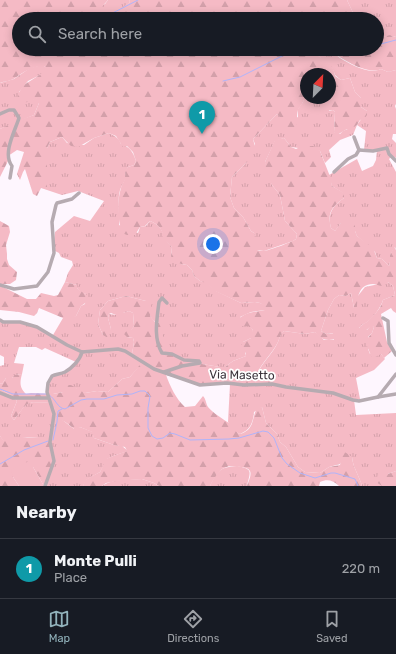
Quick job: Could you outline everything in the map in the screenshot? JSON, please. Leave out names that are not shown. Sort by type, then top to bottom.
[{"type":"street","points":[[0,114],[9,110],[14,110],[19,118],[8,154],[12,166],[10,178]]},
{"type":"street","points":[[354,137],[359,150]]},
{"type":"street","points":[[359,150],[373,151],[387,148],[389,154],[396,160]]},
{"type":"street","points":[[334,172],[348,159],[356,155],[359,150]]},
{"type":"street","points":[[0,285],[14,289],[37,286],[48,272],[54,253],[52,222],[56,205],[57,203],[72,199],[79,194]]},
{"type":"street","points":[[163,372],[182,366],[200,363],[199,361],[184,360],[172,354],[162,353],[158,347],[156,331],[159,302],[162,298],[167,303]]},
{"type":"street","points":[[383,318],[388,321],[388,343],[396,355]]},
{"type":"street","points":[[0,320],[3,322],[20,322],[37,326],[82,352],[78,360],[70,369],[65,373],[54,375],[49,379],[47,392],[54,414],[50,442],[54,461],[45,486]]},
{"type":"street","name":"Via Masetto","points":[[82,352],[118,349],[125,351],[154,369],[200,385],[227,383],[244,385],[272,384],[332,393],[359,401],[396,394]]},
{"type":"street","points":[[378,397],[396,374]]},
{"type":"street","points":[[0,393],[13,398],[48,398]]},
{"type":"green space","points":[[0,0],[108,0],[97,12],[12,12],[12,56],[319,56],[330,64],[332,68],[300,68],[300,104],[302,104],[298,110],[295,129],[289,135],[283,131],[283,122],[277,114],[253,139],[255,147],[250,159],[232,177],[230,197],[234,208],[243,217],[251,231],[254,233],[257,250],[266,251],[296,239],[297,234],[285,221],[280,195],[272,185],[266,173],[265,162],[275,140],[284,138],[291,147],[296,149],[300,147],[313,146],[320,151],[331,179],[332,186],[344,193],[344,198],[336,204],[330,214],[331,228],[335,231],[344,221],[352,220],[357,236],[373,248],[377,258],[382,259],[389,266],[390,255],[394,247],[396,250],[396,313],[391,308],[381,314],[387,342],[392,351],[384,358],[381,354],[372,358],[366,340],[372,333],[374,327],[371,326],[362,334],[359,334],[360,326],[368,321],[378,310],[383,300],[395,295],[393,286],[388,282],[383,286],[373,284],[361,289],[357,301],[357,310],[354,308],[351,293],[346,296],[339,295],[334,299],[328,310],[321,331],[326,334],[336,333],[338,336],[337,338],[328,340],[319,337],[315,332],[305,334],[284,331],[276,346],[257,374],[273,377],[273,383],[200,384],[166,375],[169,384],[185,407],[195,406],[203,396],[207,406],[218,416],[231,424],[236,432],[240,434],[248,430],[252,424],[257,408],[262,407],[266,423],[277,434],[280,442],[286,447],[298,467],[305,472],[320,473],[329,467],[340,465],[341,461],[336,456],[335,451],[342,451],[346,453],[352,457],[362,486],[339,486],[328,480],[320,482],[319,486],[247,486],[250,471],[246,468],[230,466],[225,467],[219,472],[210,486],[159,486],[142,479],[117,481],[106,483],[102,486],[83,486],[85,480],[100,472],[106,459],[127,451],[125,447],[94,438],[92,432],[80,427],[76,430],[64,421],[55,419],[55,410],[50,402],[36,402],[26,405],[14,420],[11,416],[17,401],[14,397],[0,389],[0,383],[2,384],[6,378],[12,378],[15,375],[22,374],[22,389],[26,394],[53,394],[63,392],[64,385],[71,385],[85,393],[97,391],[108,392],[122,379],[130,377],[143,361],[132,354],[134,342],[133,338],[127,337],[124,334],[127,330],[131,330],[134,326],[133,313],[129,311],[123,313],[121,317],[111,313],[109,314],[108,318],[111,329],[108,338],[103,335],[98,324],[100,310],[108,301],[126,296],[146,301],[149,298],[152,299],[150,316],[155,322],[159,323],[161,327],[164,339],[165,355],[172,355],[190,362],[220,367],[225,367],[233,361],[246,356],[246,353],[241,347],[243,342],[251,338],[250,335],[253,330],[248,326],[242,326],[237,321],[246,314],[265,310],[265,306],[255,302],[241,303],[215,291],[206,283],[200,281],[194,276],[192,270],[187,265],[172,260],[172,247],[163,238],[160,227],[153,222],[150,221],[145,226],[140,227],[135,235],[127,235],[122,233],[118,212],[118,202],[125,178],[125,171],[128,167],[134,165],[136,161],[133,152],[127,146],[123,147],[116,136],[109,133],[94,138],[78,147],[71,146],[62,137],[50,142],[47,148],[47,190],[41,188],[37,196],[33,194],[25,169],[20,180],[17,174],[24,152],[17,150],[8,156],[8,161],[0,177],[0,129],[34,115],[39,103],[39,98],[18,105],[18,97],[20,91],[27,83],[46,69],[44,66],[32,68],[13,79],[0,83]]},
{"type":"green space","points":[[108,0],[129,0],[130,2],[121,10],[115,12],[91,12],[105,4]]},
{"type":"green space","points":[[129,0],[347,0],[353,12],[114,12],[120,10],[130,2]]},
{"type":"green space","points":[[347,0],[396,0],[396,36],[384,37],[384,12],[353,12]]},
{"type":"green space","points":[[390,35],[393,37],[396,36],[396,70],[388,72],[381,69],[368,70],[353,65],[338,56],[384,56],[384,37]]},
{"type":"green space","points":[[318,56],[337,56],[365,70],[371,71],[381,69],[388,72],[396,70],[396,134],[393,134],[392,139],[396,143],[396,158],[392,156],[389,159],[396,172],[396,250],[395,247],[390,255],[389,266],[382,259],[377,258],[375,252],[357,236],[355,231],[341,223],[335,231],[331,228],[330,214],[334,207],[344,198],[343,193],[332,186],[329,175],[357,159],[362,171],[373,166],[376,160],[377,150],[364,150],[366,131],[357,125],[367,111],[361,107],[361,98],[355,92],[350,78],[341,80],[336,76],[336,68],[332,68]]},
{"type":"green space","points":[[44,66],[47,69],[42,74],[28,81],[19,92],[31,100],[40,97],[34,115],[0,129],[0,83],[14,79],[30,68]]},
{"type":"green space","points":[[336,77],[341,80],[350,78],[355,92],[361,98],[361,107],[367,111],[367,115],[351,129],[347,129],[337,135],[334,132],[335,112],[333,110],[323,111],[322,107],[324,104],[336,104]]},
{"type":"green space","points":[[302,104],[328,104],[329,111],[333,110],[335,112],[334,132],[340,134],[343,131],[357,125],[353,135],[340,140],[329,150],[331,157],[325,163],[320,151],[291,147],[284,138],[275,141],[265,162],[272,185],[280,195],[285,221],[297,234],[296,239],[293,241],[264,251],[256,250],[254,233],[251,231],[243,217],[234,208],[230,197],[232,177],[246,163],[255,144],[253,139],[277,114],[283,119],[284,123],[298,117],[298,109]]},
{"type":"green space","points":[[109,133],[116,137],[121,144],[129,148],[136,161],[134,165],[128,167],[125,173],[125,180],[120,190],[119,225],[138,233],[140,227],[146,226],[150,221],[153,222],[160,227],[164,238],[172,247],[171,256],[181,264],[187,265],[192,270],[194,276],[200,281],[206,282],[216,291],[241,303],[255,302],[265,305],[265,310],[251,312],[240,317],[253,330],[251,338],[243,342],[246,356],[233,361],[225,367],[220,367],[190,362],[165,355],[159,323],[151,318],[146,301],[126,296],[108,301],[100,310],[98,324],[103,335],[111,329],[108,318],[109,314],[116,315],[129,311],[133,313],[134,326],[127,337],[133,338],[134,342],[132,354],[144,361],[130,377],[122,379],[108,392],[97,391],[85,393],[80,392],[76,388],[63,387],[63,392],[48,394],[47,387],[53,375],[63,373],[76,362],[45,348],[42,350],[36,347],[19,347],[14,363],[24,364],[22,374],[16,375],[12,378],[6,378],[2,384],[0,383],[0,366],[4,365],[4,357],[0,355],[0,319],[7,322],[23,322],[53,335],[63,318],[76,316],[81,306],[85,304],[86,294],[82,293],[77,288],[77,285],[65,282],[73,265],[72,261],[61,257],[59,253],[53,250],[55,232],[74,216],[90,221],[104,201],[78,191],[62,195],[47,190],[47,148],[50,142],[62,137],[67,143],[84,145],[94,138]]},
{"type":"green space","points":[[0,221],[9,226],[10,232],[6,245],[7,259],[9,265],[17,272],[16,280],[10,284],[4,284],[1,286],[27,299],[36,299],[41,293],[54,296],[58,295],[65,282],[77,285],[77,288],[88,296],[88,301],[81,306],[76,316],[67,321],[39,308],[34,316],[19,312],[0,310]]},
{"type":"green space","points":[[388,282],[393,286],[395,295],[383,300],[374,315],[359,328],[367,330],[371,325],[374,327],[372,333],[368,337],[368,349],[370,354],[381,354],[385,359],[374,370],[356,378],[360,399],[354,400],[356,415],[396,413],[396,471],[388,474],[382,486],[362,486],[352,457],[342,461],[340,464],[329,467],[320,473],[305,472],[298,467],[286,447],[280,442],[277,434],[266,423],[262,407],[254,412],[253,420],[249,428],[240,434],[234,431],[228,422],[230,384],[257,375],[261,366],[276,346],[284,331],[305,334],[315,332],[324,340],[334,340],[333,333],[326,334],[321,331],[328,310],[334,299],[339,295],[346,296],[351,293],[354,308],[357,307],[357,297],[365,287]]},
{"type":"green space","points":[[0,389],[14,397],[17,401],[11,416],[14,420],[29,403],[50,402],[61,419],[74,429],[80,427],[93,432],[94,438],[114,445],[122,446],[128,451],[107,459],[100,472],[86,480],[83,486],[46,486],[39,438],[27,437],[4,442],[0,436]]},
{"type":"green space","points":[[0,436],[4,441],[20,437],[50,439],[55,459],[44,486],[32,467],[13,477],[19,486],[0,486]]},
{"type":"green space","points":[[29,461],[44,486],[19,486],[13,477],[11,470]]},
{"type":"green space","points":[[237,466],[246,468],[250,472],[247,486],[210,486],[217,473],[227,467]]},
{"type":"green space","points":[[396,471],[396,486],[382,486],[376,482],[378,474],[383,472],[388,474]]},
{"type":"green space","points":[[142,479],[159,486],[102,486],[106,483],[116,481]]},
{"type":"waterway","points":[[115,12],[138,0]]},
{"type":"waterway","points":[[384,43],[396,40]]},
{"type":"waterway","points":[[223,81],[240,77],[282,56]]},
{"type":"waterway","points":[[0,389],[13,394],[46,394]]},
{"type":"waterway","points":[[49,395],[60,407],[65,409],[81,400],[104,399],[117,395],[145,391],[150,396],[148,408],[148,428],[152,436],[157,439],[163,438],[170,433],[190,440],[239,438],[263,431],[268,432],[274,438],[282,458],[287,464],[300,473],[315,478],[335,473],[355,479],[358,486]]},
{"type":"waterway","points":[[53,440],[58,411],[62,409]]},
{"type":"waterway","points":[[0,464],[24,450],[48,441]]},
{"type":"place","name":"Monte Pulli","points":[[202,134]]}]
